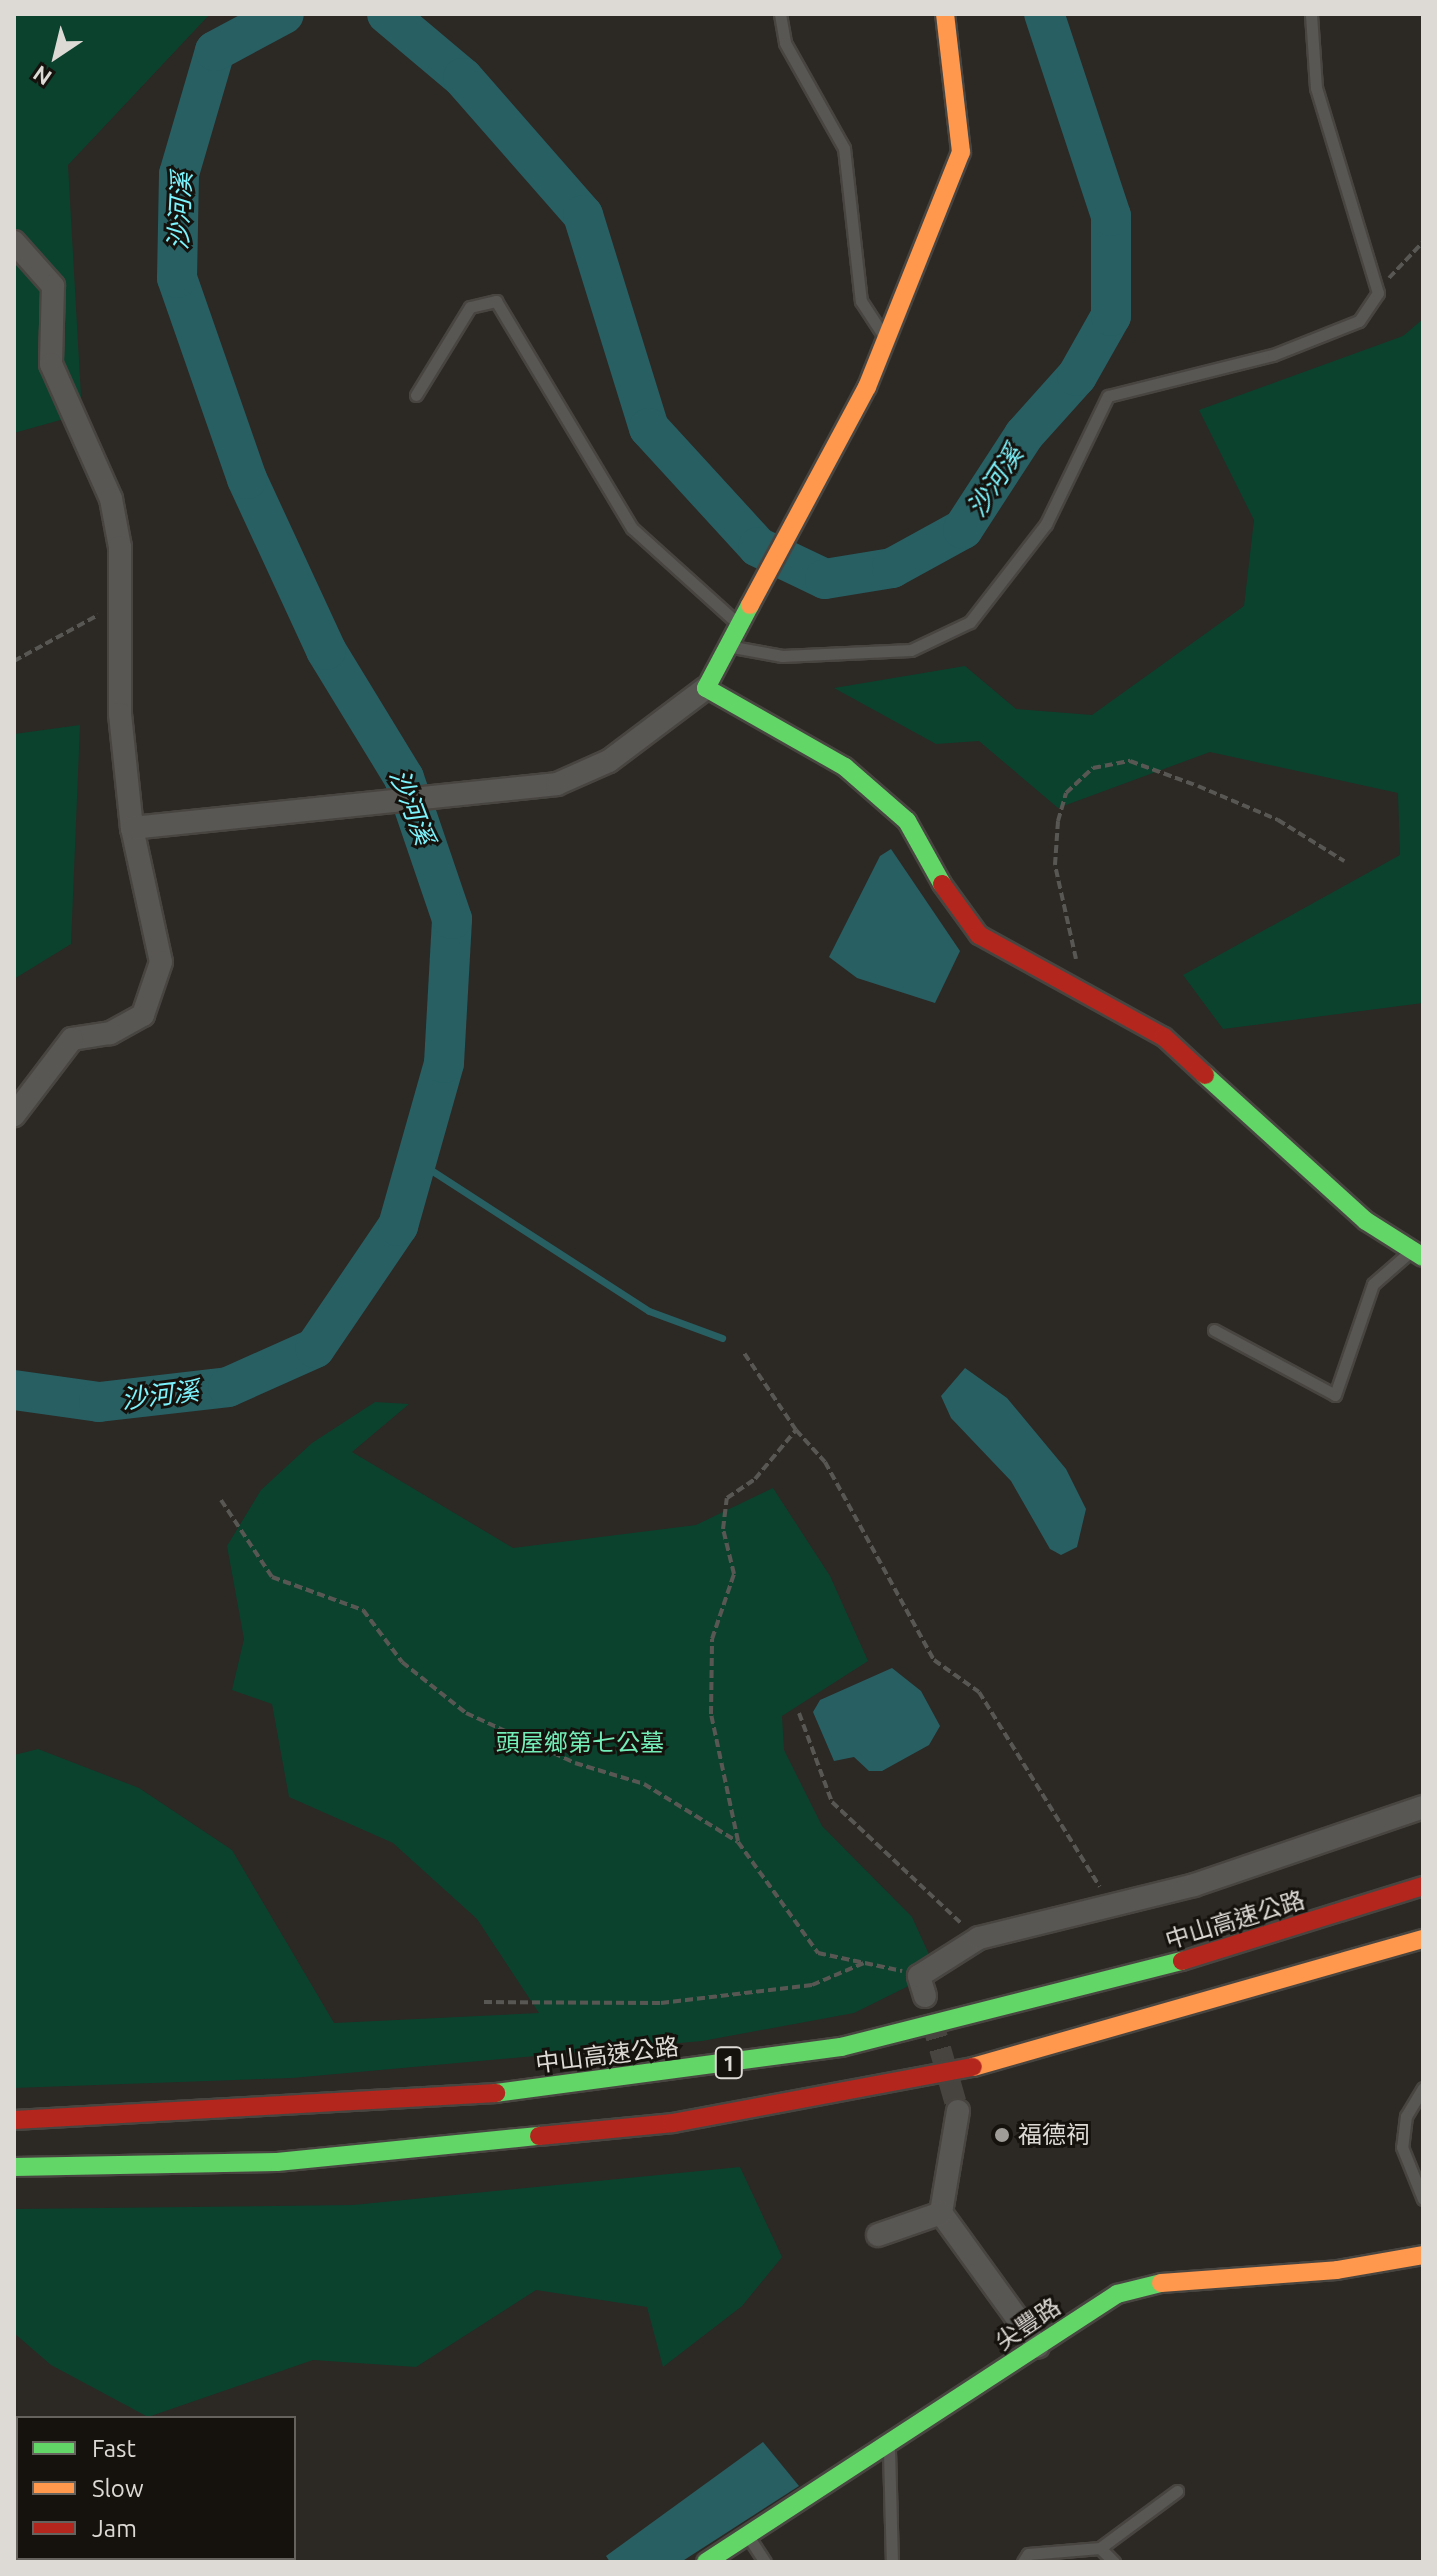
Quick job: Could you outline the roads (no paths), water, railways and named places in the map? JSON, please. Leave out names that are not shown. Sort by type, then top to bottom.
[{"type":"main road","points":[[945,14],[961,152],[885,337],[802,516],[706,688],[845,767],[907,821],[955,909],[979,935],[1164,1037],[1366,1221],[1417,1254]]},
{"type":"main road","name":"中山高速公路","points":[[14,2120],[465,2097],[841,2047],[1127,1978],[1423,1886]]},
{"type":"main road","name":"1","points":[[14,2167],[277,2162],[673,2123],[988,2064],[1423,1939]]},
{"type":"main road","name":"尖豐路","points":[[706,2562],[1117,2294],[1172,2280],[1337,2270],[1423,2255]]},
{"type":"street","points":[[14,242],[53,286],[51,364],[111,499],[124,616],[120,714],[132,828],[161,962],[154,999],[128,1026],[72,1039],[14,1115]]},
{"type":"street","points":[[132,828],[474,788],[557,784],[609,761],[706,688]]},
{"type":"street","points":[[922,1986],[979,1938],[1110,1903],[1194,1885],[1423,1807]]},
{"type":"street","points":[[958,2111],[941,2213],[1038,2347]]},
{"type":"street","points":[[878,2235],[941,2213]]},
{"type":"lane","points":[[780,14],[785,43],[844,148],[861,301],[885,337]]},
{"type":"lane","points":[[729,647],[782,656],[911,650],[970,622],[1046,524],[1108,396],[1273,355],[1359,321],[1378,293],[1316,88],[1311,14]]},
{"type":"lane","points":[[416,395],[470,307],[496,301],[632,528],[743,619]]},
{"type":"lane","points":[[1214,1330],[1335,1395],[1373,1284],[1417,1254]]},
{"type":"lane","points":[[1423,2088],[1406,2116],[1402,2147],[1423,2199]]},
{"type":"lane","points":[[889,2445],[892,2562]]},
{"type":"lane","points":[[1023,2562],[1028,2554],[1100,2548],[1177,2491]]},
{"type":"lane","points":[[747,2534],[765,2562]]},
{"type":"lane","points":[[1100,2548],[1114,2562]]},
{"type":"water","points":[[891,849],[960,951],[935,1003],[857,978],[829,957],[880,856]]},
{"type":"water","points":[[965,1368],[1007,1398],[1066,1469],[1086,1509],[1077,1547],[1061,1555],[1050,1549],[1011,1481],[951,1418],[941,1396]]},
{"type":"water","points":[[892,1668],[921,1691],[940,1726],[929,1745],[882,1771],[869,1771],[854,1757],[834,1761],[813,1712],[820,1700]]},
{"type":"water","points":[[763,2442],[799,2486],[681,2562],[610,2562],[606,2556]]},
{"type":"waterway","name":"沙河溪","points":[[14,1390],[99,1402],[228,1387],[315,1348],[398,1226],[444,1063],[452,919],[404,778],[326,650],[247,479],[177,278],[179,174],[215,51],[284,14]]},
{"type":"waterway","name":"沙河溪","points":[[387,14],[463,78],[583,215],[649,428],[758,547],[825,579],[892,568],[963,529],[1024,435],[1077,376],[1111,316],[1111,216],[1044,14]]},
{"type":"waterway","points":[[417,1161],[649,1311],[722,1338]]},
{"type":"tunnel","points":[[931,2017],[958,2111]]},
{"type":"place","name":"福德祠","points":[[1002,2135]]},
{"type":"park label","name":"頭屋鄉第七公墓","points":[[580,1743]]}]
